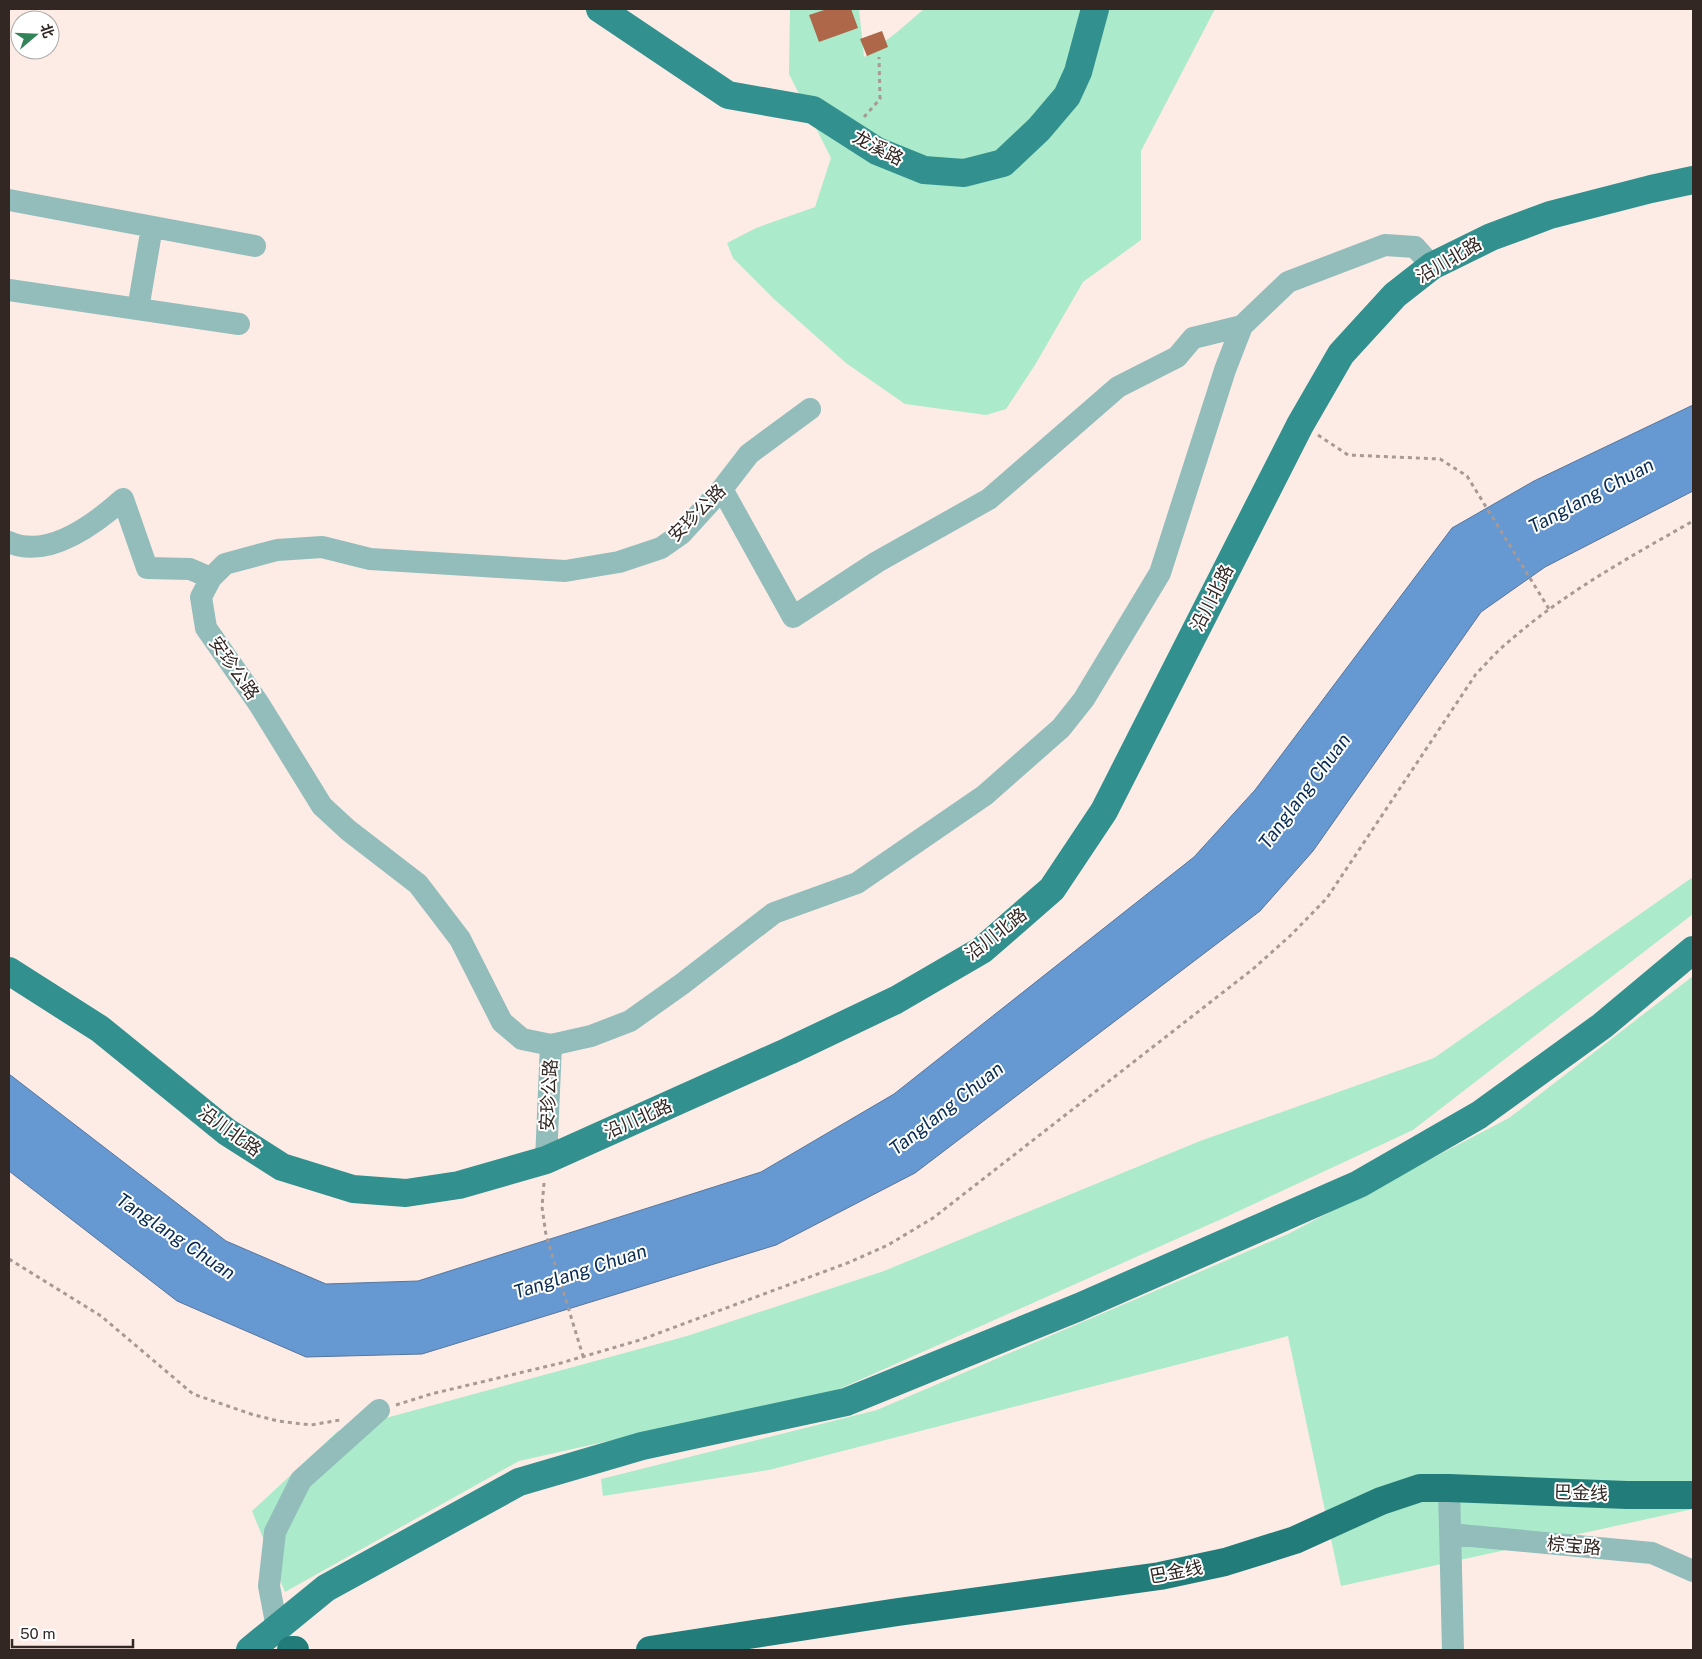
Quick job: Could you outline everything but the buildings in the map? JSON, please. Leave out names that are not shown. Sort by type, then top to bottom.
[{"type":"highway","name":"巴金线","points":[[650,1650],[898,1612],[1160,1576],[1224,1562],[1296,1540],[1381,1501],[1420,1488],[1628,1495],[1693,1495]]},
{"type":"main road","name":"龙溪路","points":[[600,9],[728,95],[813,110],[876,151],[924,170],[964,172],[1002,163],[1039,129],[1067,96],[1078,72],[1095,9]]},
{"type":"main road","name":"沿川北路","points":[[9,971],[100,1029],[227,1132],[282,1167],[353,1189],[406,1193],[459,1185],[546,1160],[780,1055],[896,1000],[982,950],[1052,889],[1104,811],[1300,424],[1341,354],[1395,294],[1432,266],[1491,237],[1550,215],[1651,188],[1693,180]]},
{"type":"main road","points":[[250,1650],[288,1643],[326,1588],[519,1482],[642,1446],[846,1402],[1079,1308],[1359,1184],[1479,1114],[1602,1026],[1693,950]]},
{"type":"street","points":[[9,200],[255,246]]},
{"type":"street","points":[[138,309],[152,227]]},
{"type":"street","points":[[551,1045],[591,1036],[630,1021],[682,984],[774,913],[857,882],[985,795],[1061,728],[1084,700],[1160,573],[1225,370],[1242,326],[1288,282],[1385,245],[1415,247],[1432,266]]},
{"type":"street","points":[[9,290],[239,324]]},
{"type":"street","points":[[722,489],[793,617],[877,562],[989,499],[1118,387],[1177,357],[1194,338],[1242,326]]},
{"type":"street","name":"安珍公路","points":[[546,1160],[551,1045],[522,1038],[502,1022],[460,939],[418,884],[348,830],[322,806],[259,704],[206,628],[201,597],[211,578],[225,564],[277,550],[322,547],[370,559],[565,571],[619,562],[661,548],[681,534],[722,489],[750,454],[810,409]]},
{"type":"street","points":[[9,542],[17,546],[42,547],[73,535],[101,518],[123,499],[147,568],[190,569],[211,578]]},
{"type":"street","points":[[288,1643],[269,1586],[275,1532],[300,1480],[379,1410]]},
{"type":"street","points":[[1449,1488],[1453,1650]]},
{"type":"street","name":"棕宝路","points":[[1450,1534],[1652,1553],[1693,1571]]},
{"type":"path","points":[[855,137],[865,115],[880,99],[879,57]]},
{"type":"path","points":[[1300,424],[1348,454],[1440,459],[1466,476],[1549,609]]},
{"type":"path","points":[[379,1410],[431,1394],[640,1340],[850,1262],[888,1245],[933,1218],[1253,969],[1291,936],[1327,898],[1476,674],[1504,645],[1549,609],[1610,568],[1693,521]]},
{"type":"path","points":[[546,1160],[542,1207],[546,1235],[583,1356]]},
{"type":"path","points":[[9,1259],[101,1316],[193,1394],[251,1414],[278,1421],[311,1425],[343,1419]]},
{"type":"green space","points":[[790,9],[859,9],[864,57],[924,9],[1215,9],[1141,151],[1141,240],[1083,282],[1035,365],[1006,409],[986,415],[905,404],[846,363],[774,299],[733,258],[727,243],[756,228],[815,207],[831,158],[789,74]]},
{"type":"green space","points":[[1693,877],[1693,914],[1413,1130],[1226,1217],[837,1390],[519,1461],[285,1592],[252,1511],[338,1431],[687,1336],[884,1271],[1200,1141],[1434,1058]]},
{"type":"green space","points":[[1693,976],[1693,1509],[1341,1586],[1288,1336],[769,1470],[603,1496],[601,1479],[877,1410],[1288,1234],[1509,1118]]},
{"type":"water","name":"Tanglang Chuan","points":[[1693,405],[1693,491],[1545,567],[1481,612],[1313,851],[1260,911],[915,1173],[776,1245],[422,1354],[306,1357],[177,1301],[9,1171],[9,1074],[226,1241],[326,1284],[418,1281],[761,1172],[894,1094],[1194,857],[1255,790],[1452,528],[1534,481]]}]
